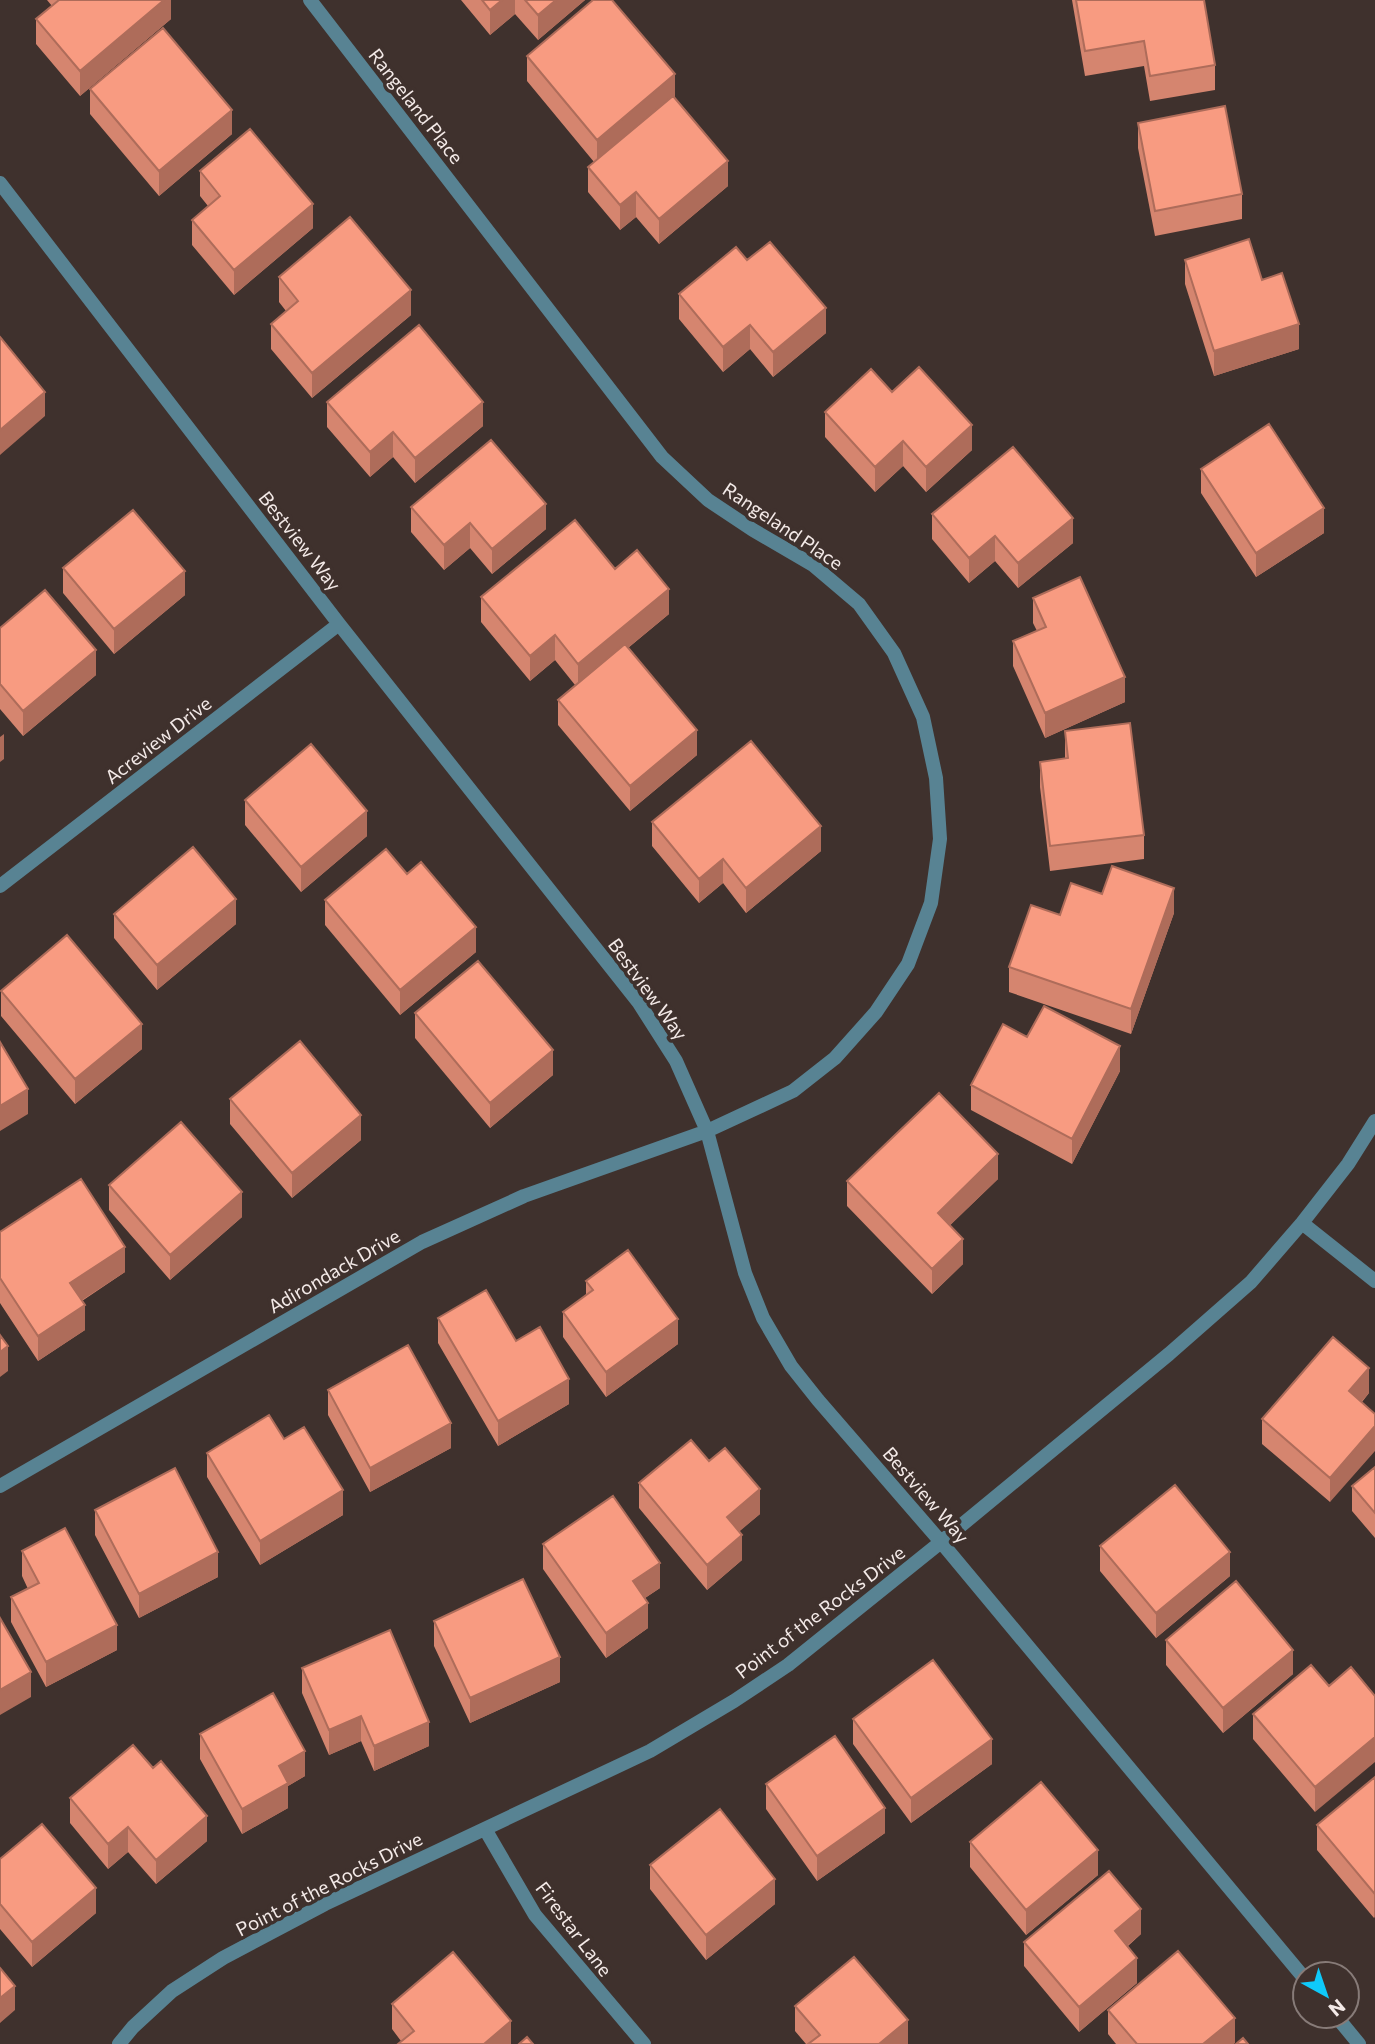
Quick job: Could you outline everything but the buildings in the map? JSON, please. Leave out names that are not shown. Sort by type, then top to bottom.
[{"type":"street","name":"Rangeland Place","points":[[310,0],[662,457],[708,500],[752,530],[813,565],[859,604],[894,653],[923,717],[936,778],[940,839],[931,903],[908,964],[876,1012],[835,1058],[793,1091],[707,1131]]},
{"type":"street","name":"Bestview Way","points":[[0,183],[5,199],[639,1003],[676,1061],[707,1131],[745,1273],[763,1318],[791,1366],[942,1542],[1291,1962]]},
{"type":"street","name":"Acreview Drive","points":[[0,887],[339,624]]},
{"type":"street","name":"Point of the Rocks Drive","points":[[119,2044],[133,2027],[172,1991],[223,1958],[325,1904],[650,1751],[788,1665],[942,1542],[1241,1292],[1302,1223],[1348,1164],[1375,1121]]},
{"type":"street","name":"Adirondack Drive","points":[[0,1486],[422,1242],[524,1196],[707,1131]]},
{"type":"street","points":[[1302,1223],[1375,1281]]},
{"type":"street","name":"Firestar Lane","points":[[485,1829],[535,1914],[644,2044]]},
{"type":"street","points":[[1348,2030],[1359,2044]]}]
